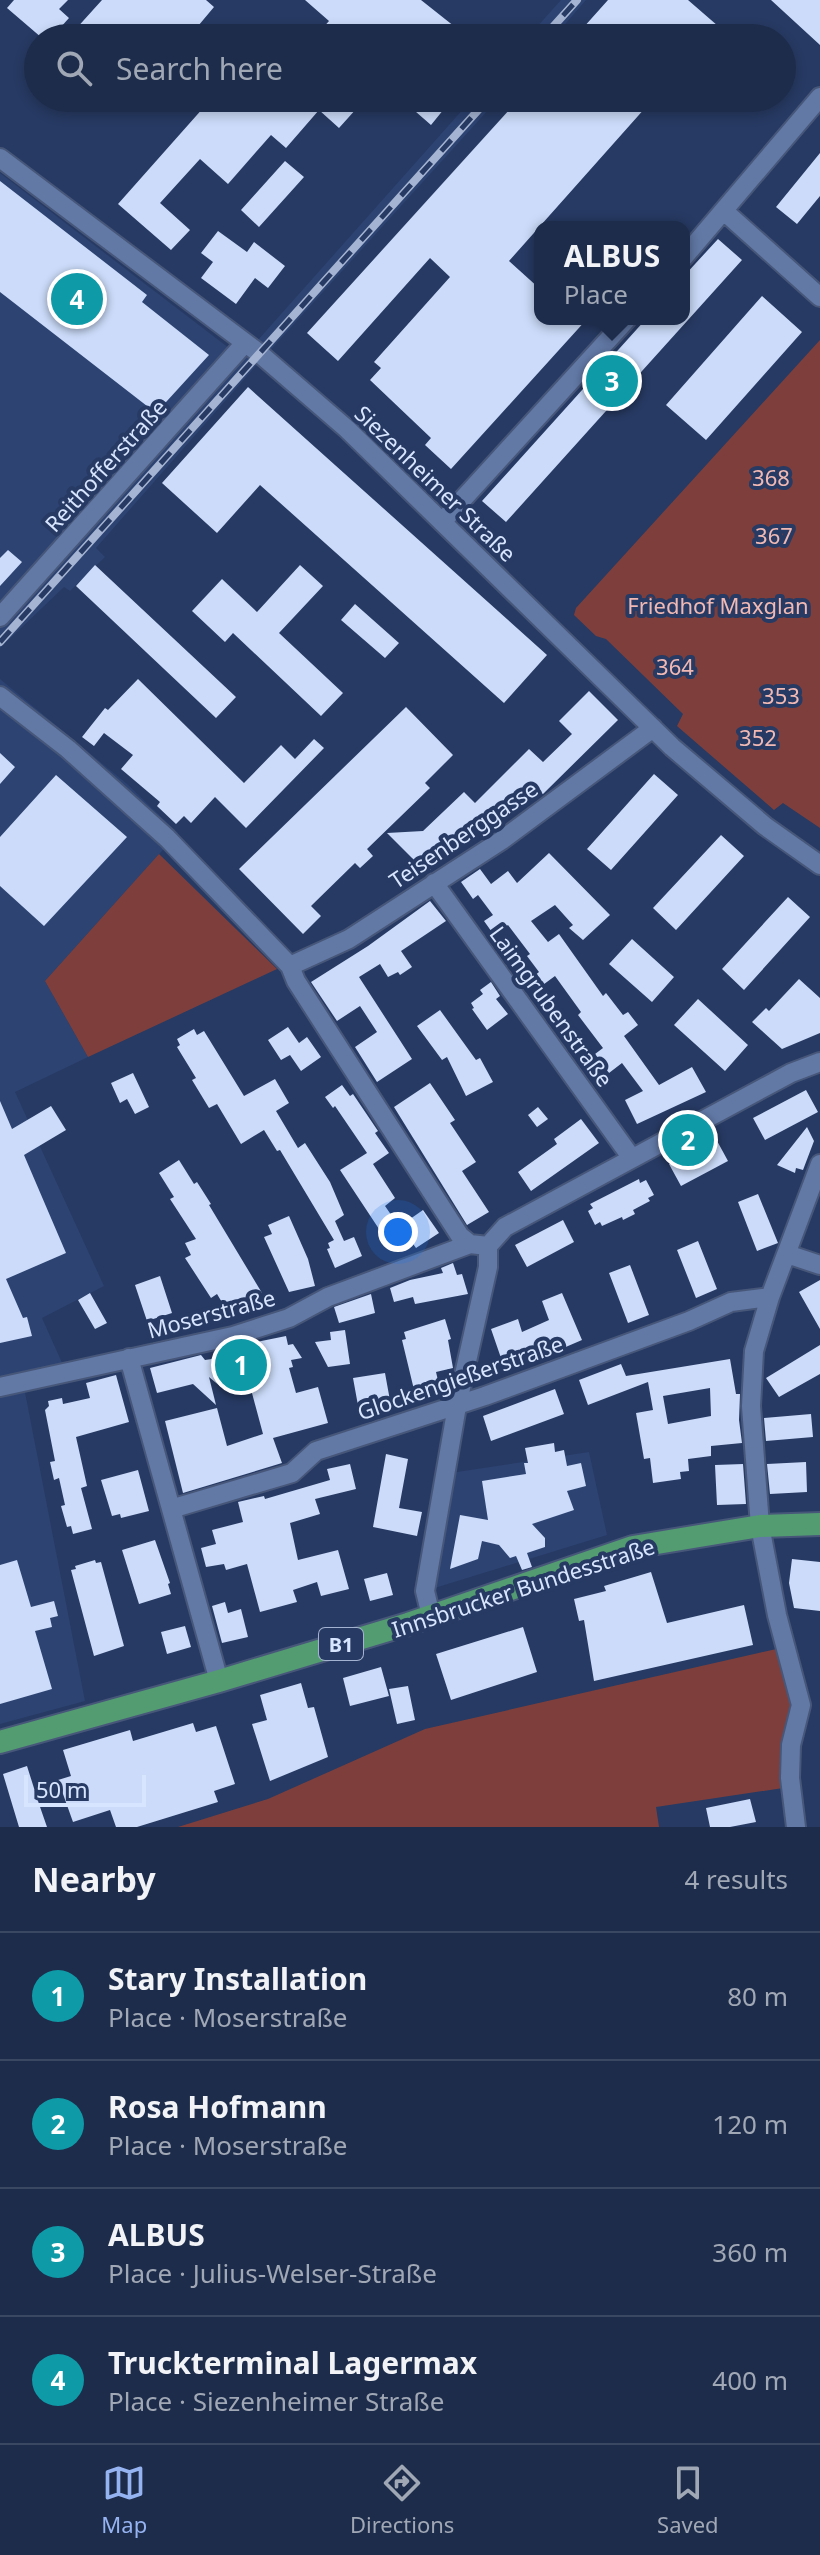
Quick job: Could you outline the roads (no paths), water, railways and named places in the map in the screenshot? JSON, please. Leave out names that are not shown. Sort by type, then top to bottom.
[{"type":"main road","name":"Innsbrucker Bundesstraße","points":[[0,1742],[219,1681],[431,1616],[633,1547],[760,1526],[820,1524]]},
{"type":"street","points":[[690,250],[820,97]]},
{"type":"street","name":"Siezenheimer Straße","points":[[0,158],[296,382],[653,728],[756,819],[820,865]]},
{"type":"street","points":[[725,212],[820,297]]},
{"type":"street","points":[[442,522],[622,325]]},
{"type":"street","name":"Reithofferstraße","points":[[0,617],[245,343]]},
{"type":"street","points":[[0,696],[122,796],[167,838],[290,966],[296,981],[460,1236],[479,1245],[488,1267],[457,1406],[425,1591],[431,1616]]},
{"type":"street","name":"Teisenberggasse","points":[[290,966],[349,939],[502,840],[653,728]]},
{"type":"street","name":"Laimgrubenstraße","points":[[434,883],[631,1157]]},
{"type":"street","name":"Moserstraße","points":[[0,1387],[233,1336],[289,1318],[328,1297],[479,1245],[505,1227],[631,1157],[791,1073],[820,1062]]},
{"type":"street","points":[[796,1827],[790,1778],[791,1745],[811,1706],[777,1615],[760,1526],[751,1406],[754,1351],[770,1297],[820,1164]]},
{"type":"street","points":[[787,1254],[820,1265]]},
{"type":"street","name":"Glockengießerstraße","points":[[171,1509],[292,1473],[316,1451],[457,1406],[689,1321],[731,1302],[770,1297]]},
{"type":"street","points":[[129,1358],[219,1681]]},
{"type":"railway","points":[[556,24],[577,0]]},
{"type":"railway","points":[[0,642],[476,112]]},
{"type":"place","name":"Truckterminal Lagermax","points":[[77,299]]},
{"type":"place","name":"ALBUS","points":[[612,381]]},
{"type":"place","name":"Rosa Hofmann","points":[[688,1140]]},
{"type":"place","name":"Stary Installation","points":[[241,1365]]},
{"type":"park label","name":"368","points":[[771,477]]},
{"type":"park label","name":"367","points":[[774,535]]},
{"type":"park label","name":"Friedhof Maxglan","points":[[718,605]]},
{"type":"park label","name":"364","points":[[675,666]]},
{"type":"park label","name":"353","points":[[781,695]]},
{"type":"park label","name":"352","points":[[758,737]]}]
